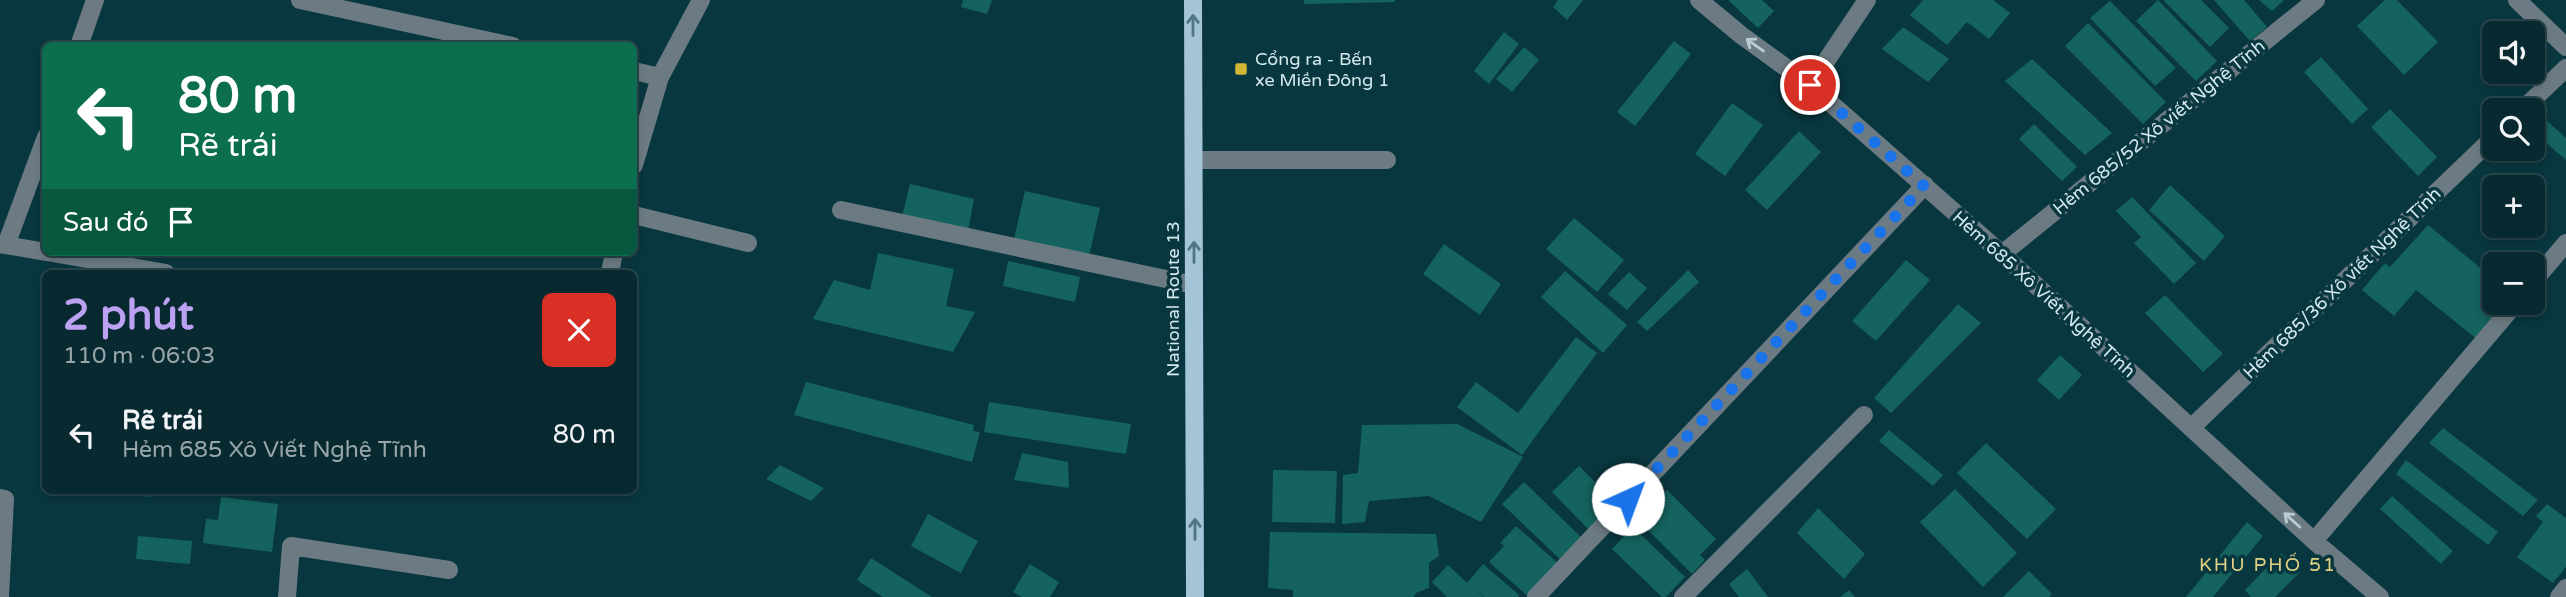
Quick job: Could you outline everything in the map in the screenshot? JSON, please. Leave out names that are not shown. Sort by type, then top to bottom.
[{"type":"main road","name":"National Route 13","points":[[1193,0],[1195,597]]},
{"type":"street","points":[[80,42],[95,0]]},
{"type":"street","points":[[300,0],[494,42]]},
{"type":"street","points":[[637,156],[660,77],[701,0]]},
{"type":"street","name":"Hẻm 685 Xô Viết Nghệ Tĩnh","points":[[1699,0],[1741,36],[1810,85],[2002,254],[2314,541],[2380,597]]},
{"type":"street","points":[[1810,85],[1867,0]]},
{"type":"street","name":"Hẻm 685/52 Xô viết Nghệ Tĩnh","points":[[2002,254],[2316,0]]},
{"type":"street","points":[[2517,0],[2566,47]]},
{"type":"street","points":[[2535,98],[2566,68]]},
{"type":"street","points":[[637,72],[660,77]]},
{"type":"street","points":[[42,146],[3,244],[42,251]]},
{"type":"street","name":"Hẻm 685/36 Xô viết Nghệ Tĩnh","points":[[2191,428],[2482,149]]},
{"type":"street","points":[[1194,160],[1387,160]]},
{"type":"street","points":[[1536,597],[1924,186]]},
{"type":"street","points":[[841,210],[1194,285]]},
{"type":"street","points":[[637,216],[748,243]]},
{"type":"street","points":[[2545,268],[2566,243]]},
{"type":"street","points":[[69,256],[149,270]]},
{"type":"street","points":[[2314,541],[2506,315]]},
{"type":"street","points":[[1683,597],[1864,415]]},
{"type":"street","points":[[0,498],[5,499],[0,597]]},
{"type":"street","points":[[286,597],[292,546],[449,570]]},
{"type":"street","points":[[2559,597],[2566,588]]},
{"type":"building","points":[[963,0],[992,0],[987,14],[961,7]]},
{"type":"building","points":[[1304,0],[1395,0],[1395,2],[1304,4]]},
{"type":"building","points":[[1558,0],[1583,0],[1567,20],[1553,7]]},
{"type":"building","points":[[1728,0],[1762,0],[1774,11],[1758,28]]},
{"type":"building","points":[[1923,0],[1993,0],[2010,13],[1989,39],[1967,22],[1947,45],[1910,15]]},
{"type":"building","points":[[2158,0],[2217,61],[2196,81],[2136,21]]},
{"type":"building","points":[[2165,0],[2201,0],[2229,28],[2210,47]]},
{"type":"building","points":[[2214,0],[2244,0],[2267,27],[2250,41]]},
{"type":"building","points":[[2259,0],[2284,0],[2272,11]]},
{"type":"building","points":[[2385,0],[2397,0],[2438,42],[2404,75],[2357,26]]},
{"type":"building","points":[[2110,1],[2176,68],[2155,86],[2090,18]]},
{"type":"building","points":[[2088,23],[2166,102],[2143,124],[2065,46]]},
{"type":"building","points":[[1903,27],[1949,59],[1928,82],[1882,49]]},
{"type":"building","points":[[1504,32],[1519,44],[1489,84],[1474,71]]},
{"type":"building","points":[[1674,41],[1691,54],[1635,126],[1617,112]]},
{"type":"building","points":[[1524,47],[1539,60],[1512,92],[1496,79]]},
{"type":"building","points":[[2321,57],[2368,109],[2352,124],[2304,72]]},
{"type":"building","points":[[2032,59],[2112,133],[2085,155],[2005,81]]},
{"type":"building","points":[[1732,103],[1763,125],[1725,176],[1695,154]]},
{"type":"building","points":[[2390,109],[2437,157],[2418,176],[2371,127]]},
{"type":"building","points":[[2547,121],[2566,138],[2566,160],[2545,142]]},
{"type":"building","points":[[2034,124],[2077,167],[2062,181],[2019,139]]},
{"type":"building","points":[[1799,131],[1821,152],[1767,210],[1745,190]]},
{"type":"building","points":[[910,184],[974,199],[968,231],[902,217]]},
{"type":"building","points":[[2170,185],[2225,236],[2204,261],[2149,210]]},
{"type":"building","points":[[1025,191],[1100,208],[1089,256],[1014,239]]},
{"type":"building","points":[[2132,197],[2196,263],[2174,284],[2134,243],[2141,237],[2116,211]]},
{"type":"building","points":[[1574,218],[1624,260],[1597,292],[1546,249]]},
{"type":"building","points":[[2428,225],[2482,269],[2482,315],[2504,315],[2479,341],[2416,290],[2394,316],[2362,290],[2385,263],[2390,267]]},
{"type":"building","points":[[1444,244],[1501,284],[1480,315],[1423,274]]},
{"type":"building","points":[[878,253],[954,269],[946,306],[975,312],[953,352],[813,319],[834,280],[870,290]]},
{"type":"building","points":[[1906,260],[1930,280],[1876,341],[1852,321]]},
{"type":"building","points":[[1008,261],[1080,277],[1075,302],[1003,286]]},
{"type":"building","points":[[1688,270],[1699,282],[1647,331],[1637,322]]},
{"type":"building","points":[[1565,271],[1627,325],[1603,353],[1541,297]]},
{"type":"building","points":[[1629,272],[1647,288],[1627,310],[1608,294]]},
{"type":"building","points":[[2165,295],[2223,354],[2203,372],[2145,313]]},
{"type":"building","points":[[1958,304],[1981,323],[1891,413],[1874,398]]},
{"type":"building","points":[[1576,337],[1597,353],[1522,455],[1457,407],[1476,382],[1518,413]]},
{"type":"building","points":[[2060,355],[2082,375],[2059,400],[2037,380]]},
{"type":"building","points":[[806,382],[974,425],[973,431],[980,432],[972,462],[794,415]]},
{"type":"building","points":[[989,402],[1131,424],[1126,454],[984,432]]},
{"type":"building","points":[[1457,424],[1523,457],[1481,522],[1429,496],[1369,501],[1365,522],[1342,524],[1343,475],[1358,473],[1362,425]]},
{"type":"building","points":[[2443,428],[2538,500],[2523,516],[2429,443]]},
{"type":"building","points":[[1889,430],[1943,475],[1933,486],[1879,441]]},
{"type":"building","points":[[1986,443],[2056,509],[2027,539],[1957,473]]},
{"type":"building","points":[[1022,453],[1068,462],[1069,488],[1014,480]]},
{"type":"building","points":[[2406,460],[2498,532],[2488,545],[2396,474]]},
{"type":"building","points":[[780,465],[824,488],[811,501],[766,479]]},
{"type":"building","points":[[1579,466],[1617,504],[1590,531],[1552,492]]},
{"type":"building","points":[[1273,470],[1337,471],[1335,523],[1272,522]]},
{"type":"building","points":[[1524,482],[1583,539],[1562,561],[1502,504]]},
{"type":"building","points":[[1955,489],[2017,553],[1983,587],[1920,522]]},
{"type":"building","points":[[1667,490],[1716,539],[1700,555],[1705,560],[1692,574],[1644,526],[1657,512],[1651,507]]},
{"type":"building","points":[[145,494],[173,494],[145,497]]},
{"type":"building","points":[[2392,496],[2453,551],[2441,564],[2380,509]]},
{"type":"building","points":[[221,497],[278,504],[272,552],[203,543],[206,519],[218,520]]},
{"type":"building","points":[[2547,504],[2566,518],[2566,567],[2553,583],[2517,557],[2543,522],[2536,516]]},
{"type":"building","points":[[1818,508],[1865,554],[1844,579],[1797,533]]},
{"type":"building","points":[[928,514],[978,541],[961,573],[911,546]]},
{"type":"building","points":[[2247,522],[2263,536],[2213,597],[2186,597]]},
{"type":"building","points":[[1516,526],[1561,566],[1529,597],[1489,562],[1504,546],[1500,543]]},
{"type":"building","points":[[1633,527],[1685,577],[1666,597],[1662,597],[1612,549]]},
{"type":"building","points":[[1270,532],[1436,534],[1439,556],[1429,563],[1429,588],[1416,593],[1414,597],[1293,597],[1293,590],[1268,588]]},
{"type":"building","points":[[138,536],[192,541],[190,564],[136,559]]},
{"type":"building","points":[[2281,553],[2300,572],[2275,597],[2251,597],[2245,590]]},
{"type":"building","points":[[871,558],[932,597],[883,597],[857,580]]},
{"type":"building","points":[[1030,564],[1059,582],[1050,597],[1022,597],[1013,592]]},
{"type":"building","points":[[1483,564],[1519,595],[1518,597],[1484,597],[1474,588],[1483,597],[1447,597],[1432,582],[1448,565],[1467,583]]},
{"type":"building","points":[[1747,569],[1768,597],[1739,597],[1729,584]]},
{"type":"building","points":[[2029,571],[2052,594],[2049,597],[2003,597]]},
{"type":"building","points":[[1849,590],[1855,597],[1840,597]]},
{"type":"place","name":"Cổng ra - Bến xe Miền Đông 1","points":[[1241,69]]},
{"type":"district","name":"KHU PHỐ 51","points":[[2268,565]]},
{"type":"route","points":[[1628,499],[1924,186],[1810,85]]}]
